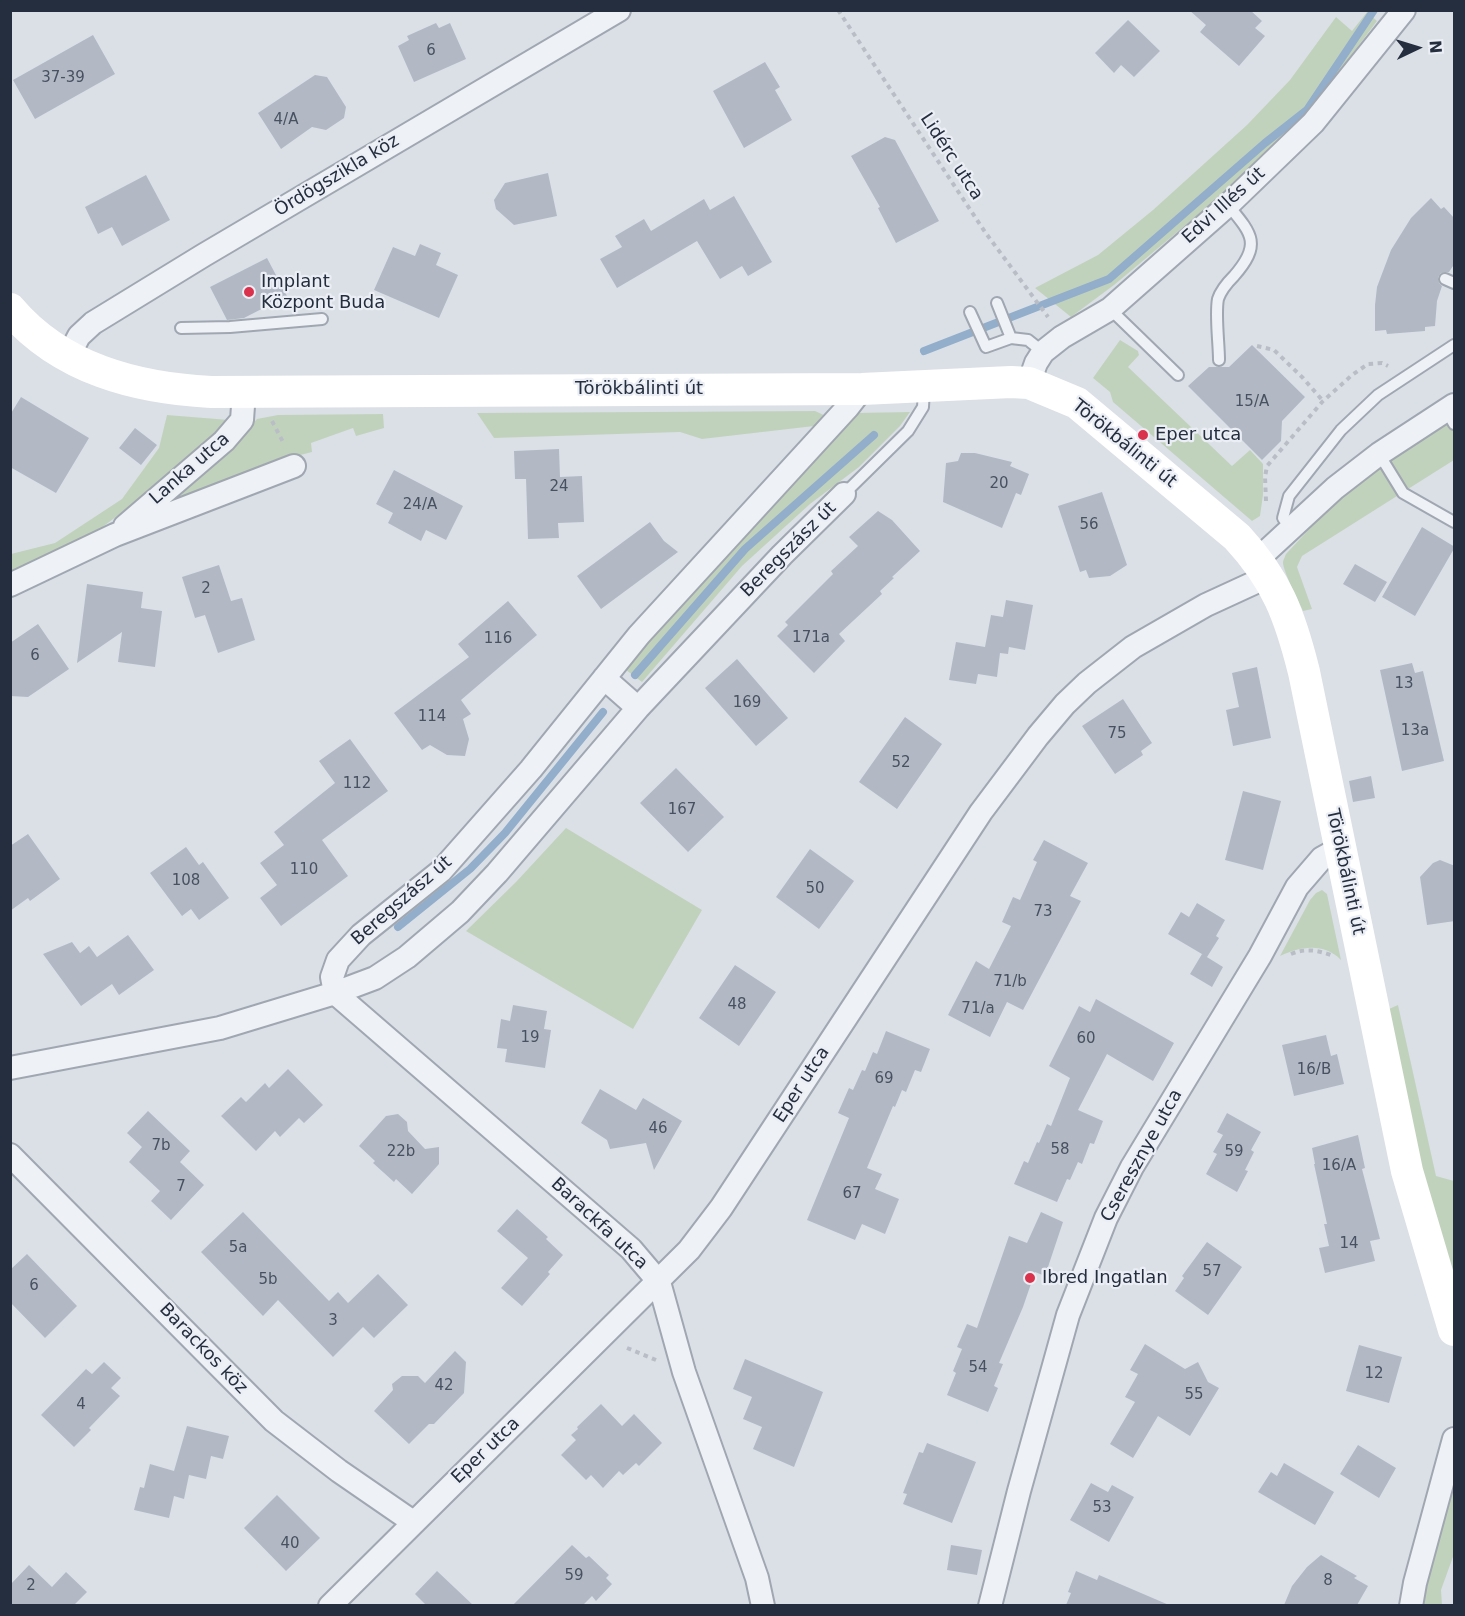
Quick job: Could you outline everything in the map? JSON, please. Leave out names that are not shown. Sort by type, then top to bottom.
[{"type":"street","name":"Ördögszikla köz","points":[[68,357],[79,336],[93,323],[619,10]]},
{"type":"street","name":"Edvi Illés út","points":[[1029,383],[1036,363],[1043,352],[1062,337],[1110,309],[1228,205],[1314,123],[1404,10]]},
{"type":"street","name":"Törökbálinti út","points":[[10,309],[42,339],[68,357],[112,376],[180,391],[862,389],[1029,383],[1077,403],[1237,537],[1263,567],[1282,600],[1295,634],[1407,1171],[1455,1330]]},
{"type":"street","name":"Beregszász út","points":[[335,993],[332,977],[338,960],[361,935],[441,871],[531,769],[639,635],[862,389]]},
{"type":"street","name":"Lanka utca","points":[[115,535],[224,441],[242,420],[244,392]]},
{"type":"street","name":"Eper utca","points":[[330,1605],[689,1250],[721,1208],[981,812],[1065,704],[1087,683],[1133,647],[1206,605],[1263,567],[1291,529],[1335,488],[1379,454],[1452,413]]},
{"type":"street","name":"Lanka utca","points":[[10,585],[115,535],[294,466]]},
{"type":"street","name":"Beregszász út","points":[[10,1068],[220,1028],[335,993],[375,978],[407,957],[460,912],[497,873],[638,708],[782,555],[844,494]]},
{"type":"street","points":[[604,678],[638,708]]},
{"type":"street","name":"Cseresznye utca","points":[[990,1605],[1018,1491],[1068,1315],[1106,1218],[1132,1167],[1260,956],[1297,887],[1323,858],[1340,848]]},
{"type":"street","name":"Barackfa utca","points":[[335,993],[631,1248],[659,1281],[684,1372],[757,1578],[763,1605]]},
{"type":"street","name":"Barackos köz","points":[[10,1155],[274,1420],[339,1471],[413,1522]]},
{"type":"street","points":[[1411,1605],[1455,1438]]},
{"type":"lane","points":[[1219,360],[1218,300],[1224,287],[1248,260],[1252,247],[1251,237],[1244,224],[1228,205]]},
{"type":"lane","points":[[998,306],[1009,334]]},
{"type":"lane","points":[[1110,309],[1178,375]]},
{"type":"lane","points":[[971,313],[986,347],[1009,334],[1028,340],[1043,352]]},
{"type":"lane","points":[[181,328],[230,327],[322,319]]},
{"type":"lane","points":[[1291,529],[1283,518],[1289,496],[1341,430],[1378,394],[1455,345]]},
{"type":"lane","name":"Beregszász út","points":[[844,494],[908,431],[923,407],[924,386]]},
{"type":"lane","points":[[1379,454],[1403,493],[1455,522]]},
{"type":"path","name":"Lidérc utca","points":[[838,10],[985,232],[1046,314]]},
{"type":"path","points":[[1257,346],[1274,350],[1323,401]]},
{"type":"path","points":[[1308,419],[1323,401],[1368,364],[1382,363],[1394,368],[1401,378]]},
{"type":"path","points":[[270,411],[294,466]]},
{"type":"path","points":[[1260,956],[1278,964],[1293,953],[1319,950],[1340,961]]},
{"type":"green space","points":[[1367,12],[1377,21],[1306,116],[1224,193],[1114,285],[1071,317],[1035,288],[1098,255],[1153,210],[1247,125],[1290,80],[1336,17],[1352,31]]},
{"type":"green space","points":[[1120,340],[1138,351],[1139,355],[1128,367],[1232,466],[1250,450],[1263,464],[1260,516],[1252,521],[1113,402],[1110,392],[1093,378]]},
{"type":"green space","points":[[815,411],[828,417],[823,425],[702,439],[680,432],[494,438],[477,413]]},
{"type":"green space","points":[[910,412],[900,426],[859,467],[810,504],[742,566],[642,682],[626,670],[625,664],[855,413]]},
{"type":"green space","points":[[383,414],[384,428],[356,436],[353,428],[311,443],[312,452],[262,465],[156,509],[223,455],[257,419],[278,415]]},
{"type":"green space","points":[[167,415],[229,420],[218,438],[78,546],[11,576],[11,554],[55,543],[122,499],[159,448]]},
{"type":"green space","points":[[1454,417],[1454,460],[1302,556],[1297,567],[1312,609],[1303,611],[1283,566],[1286,554],[1341,495],[1405,448]]},
{"type":"green space","points":[[566,828],[702,910],[633,1029],[466,931]]},
{"type":"green space","points":[[1322,890],[1327,894],[1341,960],[1334,954],[1319,948],[1295,950],[1280,956],[1310,900]]},
{"type":"green space","points":[[1398,1005],[1436,1176],[1454,1181],[1454,1291],[1421,1173],[1389,1009]]},
{"type":"green space","points":[[1454,1472],[1454,1554],[1441,1590],[1442,1605],[1420,1606]]},
{"type":"building","points":[[1189,10],[1250,10],[1262,21],[1255,28],[1265,36],[1239,66],[1200,32],[1206,25]]},
{"type":"building","points":[[1128,20],[1160,51],[1134,77],[1121,65],[1114,73],[1095,53]]},
{"type":"building","points":[[436,23],[439,28],[450,23],[466,59],[414,82],[398,46],[409,40],[407,36]]},
{"type":"building","points":[[93,35],[115,74],[35,119],[13,80]]},
{"type":"building","points":[[765,62],[780,87],[775,90],[792,120],[744,148],[713,91]]},
{"type":"building","points":[[315,75],[327,77],[346,107],[344,118],[326,130],[312,127],[281,149],[258,113]]},
{"type":"building","points":[[885,137],[895,140],[939,221],[896,243],[878,208],[880,207],[851,156]]},
{"type":"building","points":[[548,173],[557,216],[514,225],[496,209],[494,200],[505,183]]},
{"type":"building","points":[[146,175],[170,220],[122,246],[112,227],[98,234],[85,207]]},
{"type":"building","points":[[734,196],[772,262],[748,276],[742,266],[720,279],[697,241],[617,288],[600,259],[622,247],[615,236],[644,219],[651,231],[704,199],[710,210]]},
{"type":"building","points":[[1431,198],[1455,219],[1455,263],[1449,272],[1441,273],[1438,277],[1442,286],[1437,301],[1435,326],[1425,327],[1425,331],[1387,334],[1386,330],[1375,331],[1377,287],[1391,250],[1411,218]]},
{"type":"building","points":[[420,244],[441,253],[436,265],[458,275],[439,318],[374,290],[393,247],[415,256]]},
{"type":"building","name":"Implant Központ Buda","points":[[267,258],[287,296],[244,318],[227,320],[210,287]]},
{"type":"building","points":[[1252,345],[1305,397],[1282,421],[1281,441],[1262,460],[1188,386],[1209,367],[1229,367]]},
{"type":"building","points":[[21,397],[89,438],[56,493],[10,467],[10,415]]},
{"type":"building","points":[[135,428],[157,445],[141,465],[119,448]]},
{"type":"building","points":[[559,449],[560,477],[582,476],[584,522],[558,523],[559,538],[528,539],[526,479],[515,479],[514,451]]},
{"type":"building","points":[[961,453],[975,453],[1012,462],[1010,466],[1029,474],[1021,495],[1016,493],[1002,528],[943,502],[946,463],[958,461]]},
{"type":"building","points":[[394,470],[463,506],[446,540],[426,530],[421,541],[388,523],[393,513],[376,504]]},
{"type":"building","points":[[1102,492],[1127,565],[1110,576],[1089,578],[1086,570],[1080,572],[1058,506]]},
{"type":"building","points":[[878,511],[892,520],[920,551],[892,577],[894,578],[880,591],[882,594],[839,634],[845,641],[814,673],[777,636],[788,625],[785,622],[833,574],[831,571],[858,546],[849,537]]},
{"type":"building","points":[[650,522],[664,541],[678,552],[601,609],[577,576]]},
{"type":"building","points":[[1422,527],[1455,547],[1415,616],[1382,597]]},
{"type":"building","points":[[1355,564],[1387,582],[1375,602],[1343,584]]},
{"type":"building","points":[[219,565],[231,601],[242,598],[255,640],[218,653],[205,615],[195,618],[182,577]]},
{"type":"building","points":[[87,584],[143,592],[141,608],[162,611],[155,667],[118,662],[122,632],[77,663]]},
{"type":"building","points":[[1006,600],[1033,605],[1025,650],[1009,647],[1008,654],[1000,653],[997,677],[978,674],[976,684],[949,680],[956,642],[985,647],[991,615],[1003,617]]},
{"type":"building","points":[[508,601],[537,635],[461,700],[471,714],[463,719],[469,739],[465,756],[447,755],[430,745],[422,750],[394,713],[469,657],[458,644]]},
{"type":"building","points":[[38,624],[69,669],[28,697],[10,696],[10,643]]},
{"type":"building","points":[[737,659],[788,718],[756,746],[705,688]]},
{"type":"building","points":[[1412,663],[1415,673],[1423,671],[1444,761],[1402,771],[1380,670]]},
{"type":"building","points":[[1257,667],[1271,738],[1233,746],[1226,710],[1239,707],[1232,673]]},
{"type":"building","points":[[1123,699],[1152,743],[1141,751],[1143,755],[1115,774],[1082,726]]},
{"type":"building","points":[[905,717],[942,744],[897,809],[859,782]]},
{"type":"building","points":[[350,739],[388,791],[322,840],[348,876],[281,926],[260,898],[277,885],[260,863],[284,845],[274,832],[335,783],[319,761]]},
{"type":"building","points":[[676,768],[724,817],[688,852],[640,803]]},
{"type":"building","points":[[1371,776],[1375,798],[1353,802],[1349,781]]},
{"type":"building","points":[[1243,791],[1281,801],[1263,870],[1225,860]]},
{"type":"building","points":[[28,834],[60,879],[30,901],[28,898],[10,911],[10,846]]},
{"type":"building","points":[[1044,840],[1088,863],[1070,896],[1081,901],[1023,1010],[1007,1002],[990,1037],[948,1015],[976,961],[989,969],[1011,926],[1002,922],[1013,897],[1020,900],[1037,862],[1033,860]]},
{"type":"building","points":[[186,847],[199,865],[203,862],[229,898],[199,920],[191,909],[182,916],[150,873]]},
{"type":"building","points":[[810,849],[854,881],[819,929],[776,897]]},
{"type":"building","points":[[1440,860],[1455,866],[1455,921],[1427,925],[1420,877],[1433,863]]},
{"type":"building","points":[[1197,903],[1225,920],[1216,936],[1219,938],[1207,957],[1168,934],[1181,912],[1189,917]]},
{"type":"building","points":[[128,935],[154,970],[119,995],[112,984],[81,1006],[43,954],[72,942],[80,953],[89,946],[97,957]]},
{"type":"building","points":[[1202,954],[1223,967],[1212,987],[1190,974]]},
{"type":"building","points":[[735,965],[776,992],[739,1046],[699,1018]]},
{"type":"building","points":[[1096,999],[1174,1043],[1153,1081],[1107,1054],[1078,1110],[1103,1121],[1094,1144],[1090,1143],[1082,1164],[1078,1162],[1070,1180],[1067,1179],[1057,1202],[1014,1184],[1024,1161],[1028,1163],[1047,1124],[1051,1126],[1070,1078],[1049,1066],[1079,1006],[1090,1012]]},
{"type":"building","points":[[513,1005],[547,1011],[544,1029],[551,1030],[545,1068],[505,1062],[507,1049],[497,1048],[501,1019],[510,1021]]},
{"type":"building","points":[[886,1031],[930,1049],[921,1072],[915,1070],[906,1092],[902,1090],[895,1107],[893,1106],[867,1168],[882,1174],[875,1189],[899,1199],[885,1234],[862,1224],[855,1240],[807,1220],[849,1118],[838,1113],[849,1088],[853,1090],[873,1052],[877,1054]]},
{"type":"building","points":[[1326,1035],[1331,1056],[1337,1054],[1344,1084],[1294,1096],[1282,1045]]},
{"type":"building","points":[[288,1069],[323,1105],[304,1123],[299,1118],[280,1137],[275,1131],[256,1151],[221,1116],[241,1097],[246,1102],[265,1083],[269,1088]]},
{"type":"building","points":[[600,1089],[636,1110],[643,1098],[682,1121],[654,1170],[646,1143],[610,1149],[607,1140],[581,1123]]},
{"type":"building","points":[[148,1111],[190,1151],[180,1162],[204,1185],[171,1220],[151,1201],[160,1191],[129,1162],[142,1147],[127,1133]]},
{"type":"building","points":[[1227,1113],[1261,1132],[1251,1150],[1254,1152],[1245,1170],[1248,1171],[1237,1192],[1206,1174],[1217,1154],[1213,1152],[1223,1135],[1217,1132]]},
{"type":"building","points":[[398,1114],[407,1122],[408,1131],[425,1149],[439,1147],[439,1164],[412,1194],[396,1179],[394,1182],[373,1163],[375,1161],[359,1146],[386,1116]]},
{"type":"building","points":[[1358,1135],[1365,1168],[1362,1169],[1380,1239],[1370,1241],[1375,1261],[1325,1273],[1319,1248],[1329,1246],[1324,1224],[1327,1224],[1312,1148]]},
{"type":"building","points":[[517,1209],[548,1237],[546,1239],[563,1255],[522,1306],[501,1288],[528,1258],[497,1231]]},
{"type":"building","points":[[243,1212],[329,1301],[338,1292],[348,1303],[378,1274],[408,1305],[374,1338],[363,1327],[333,1357],[278,1300],[263,1316],[201,1252]]},
{"type":"building","points":[[1041,1212],[1063,1222],[1045,1276],[1035,1272],[999,1363],[1003,1364],[994,1386],[998,1388],[988,1412],[947,1395],[962,1349],[957,1347],[967,1324],[977,1328],[1009,1236],[1027,1243]]},
{"type":"building","points":[[1207,1242],[1242,1267],[1208,1315],[1175,1291],[1184,1278],[1182,1276]]},
{"type":"building","points":[[27,1254],[77,1306],[45,1338],[10,1302],[10,1270]]},
{"type":"building","points":[[1145,1344],[1185,1369],[1198,1362],[1208,1382],[1219,1388],[1190,1436],[1158,1416],[1133,1458],[1110,1444],[1135,1402],[1125,1397],[1138,1374],[1130,1370]]},
{"type":"building","points":[[1359,1345],[1402,1357],[1389,1403],[1346,1391]]},
{"type":"building","points":[[455,1351],[466,1362],[464,1393],[434,1424],[429,1424],[409,1444],[374,1411],[393,1390],[392,1384],[402,1376],[418,1376],[425,1383]]},
{"type":"building","points":[[745,1359],[823,1392],[794,1467],[753,1449],[762,1427],[743,1419],[752,1397],[733,1389]]},
{"type":"building","points":[[104,1362],[121,1378],[111,1388],[120,1396],[74,1447],[41,1415],[86,1369],[92,1374]]},
{"type":"building","points":[[601,1404],[622,1426],[634,1414],[662,1443],[639,1466],[636,1463],[623,1475],[619,1471],[603,1488],[591,1475],[586,1480],[561,1455],[576,1440],[571,1435],[578,1429],[577,1427]]},
{"type":"building","points":[[187,1426],[229,1436],[223,1459],[211,1456],[206,1479],[189,1475],[184,1499],[174,1496],[169,1518],[134,1510],[140,1487],[144,1488],[150,1464],[174,1471]]},
{"type":"building","points":[[927,1443],[976,1462],[952,1523],[903,1504],[907,1494],[903,1493],[919,1452],[923,1453]]},
{"type":"building","points":[[1358,1445],[1396,1468],[1379,1498],[1340,1474]]},
{"type":"building","points":[[1284,1463],[1334,1492],[1315,1525],[1258,1492],[1271,1472],[1277,1476]]},
{"type":"building","points":[[1091,1483],[1108,1492],[1112,1485],[1134,1497],[1109,1542],[1070,1520]]},
{"type":"building","points":[[277,1495],[320,1538],[286,1571],[244,1528]]},
{"type":"building","points":[[572,1545],[586,1558],[589,1556],[609,1575],[606,1578],[612,1584],[596,1601],[592,1596],[583,1605],[513,1605]]},
{"type":"building","points":[[951,1545],[982,1550],[977,1575],[947,1570]]},
{"type":"building","points":[[1321,1555],[1357,1576],[1354,1578],[1368,1586],[1357,1605],[1284,1605],[1292,1586],[1307,1567]]},
{"type":"building","points":[[29,1565],[52,1587],[66,1572],[87,1592],[74,1605],[10,1605],[10,1585]]},
{"type":"building","points":[[437,1571],[473,1605],[426,1605],[415,1594]]},
{"type":"building","points":[[1076,1571],[1097,1580],[1099,1575],[1169,1605],[1066,1605]]},
{"type":"waterway","points":[[924,351],[1109,279],[1265,143],[1307,110],[1374,10]]},
{"type":"waterway","points":[[635,675],[745,549],[874,435]]},
{"type":"waterway","points":[[398,927],[470,869],[505,833],[603,712]]},
{"type":"place","name":"Implant Központ Buda","points":[[249,292]]},
{"type":"place","name":"Eper utca","points":[[1143,435]]},
{"type":"place","name":"Ibred Ingatlan","points":[[1030,1278]]}]
